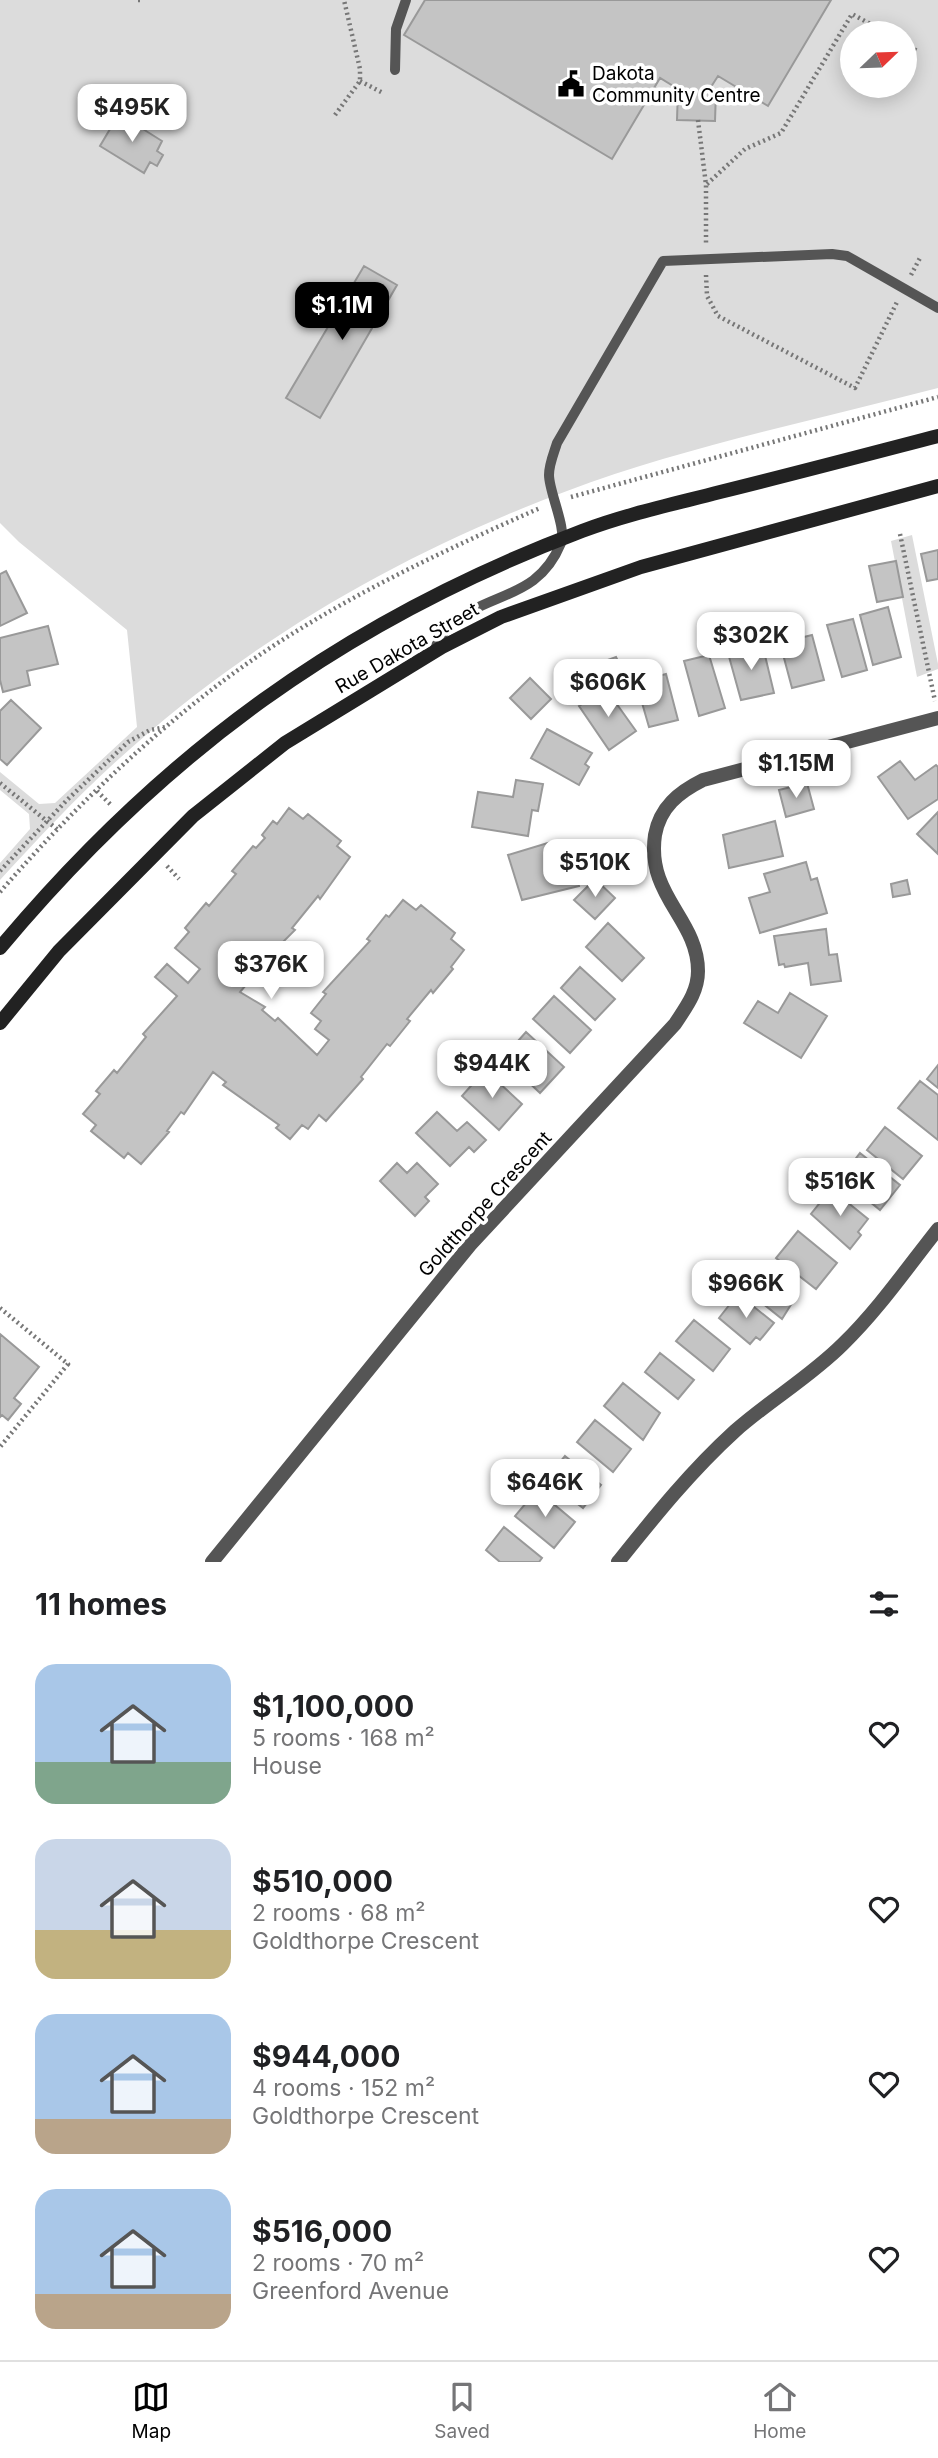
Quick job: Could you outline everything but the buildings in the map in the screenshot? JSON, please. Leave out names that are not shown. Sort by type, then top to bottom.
[{"type":"main road","name":"Rue Dakota Street","points":[[0,948],[66,872],[121,816],[184,759],[233,720],[343,646],[428,599],[564,539],[650,510],[938,436]]},
{"type":"main road","name":"Rue Dakota Street","points":[[0,1023],[59,951],[192,816],[285,743],[431,654],[501,617],[641,567],[938,486]]},
{"type":"street","name":"Goldthorpe Crescent","points":[[212,1562],[470,1245],[675,1024],[688,1003],[695,990],[696,955],[654,869],[656,827],[673,799],[703,780],[938,718]]},
{"type":"street","points":[[618,1562],[682,1483],[711,1453],[845,1343],[938,1229]]},
{"type":"lane","points":[[396,70],[397,29],[406,0]]},
{"type":"lane","points":[[431,654],[448,628],[474,611],[536,580],[548,570],[564,539],[549,474],[558,443],[663,261],[832,254],[847,256],[938,309]]},
{"type":"path","points":[[335,115],[360,81],[360,69],[344,0]]},
{"type":"path","points":[[848,21],[852,14],[865,21]]},
{"type":"path","points":[[706,185],[745,149],[781,133],[840,34]]},
{"type":"path","points":[[360,81],[383,93]]},
{"type":"path","points":[[698,120],[706,185],[707,296],[718,316],[729,324],[855,388],[921,256]]},
{"type":"path","points":[[900,534],[938,712]]},
{"type":"path","points":[[0,871],[46,821],[136,736],[167,726],[97,791],[0,892]]},
{"type":"path","points":[[0,783],[58,830]]},
{"type":"path","points":[[97,791],[121,816]]},
{"type":"path","points":[[154,853],[180,879]]},
{"type":"path","points":[[0,1308],[68,1364],[0,1447]]},
{"type":"shaded area","points":[[0,0],[938,0],[938,388],[751,435],[612,475],[509,514],[396,567],[288,630],[186,702],[102,775],[0,880],[0,863],[30,829],[29,814],[0,790],[0,772],[39,804],[55,803],[137,727],[127,630],[19,542],[0,523]]},
{"type":"shaded area","points":[[912,535],[938,664],[938,669],[917,677],[891,541]]},
{"type":"place","name":"Dakota Community Centre","points":[[571,84]]}]
